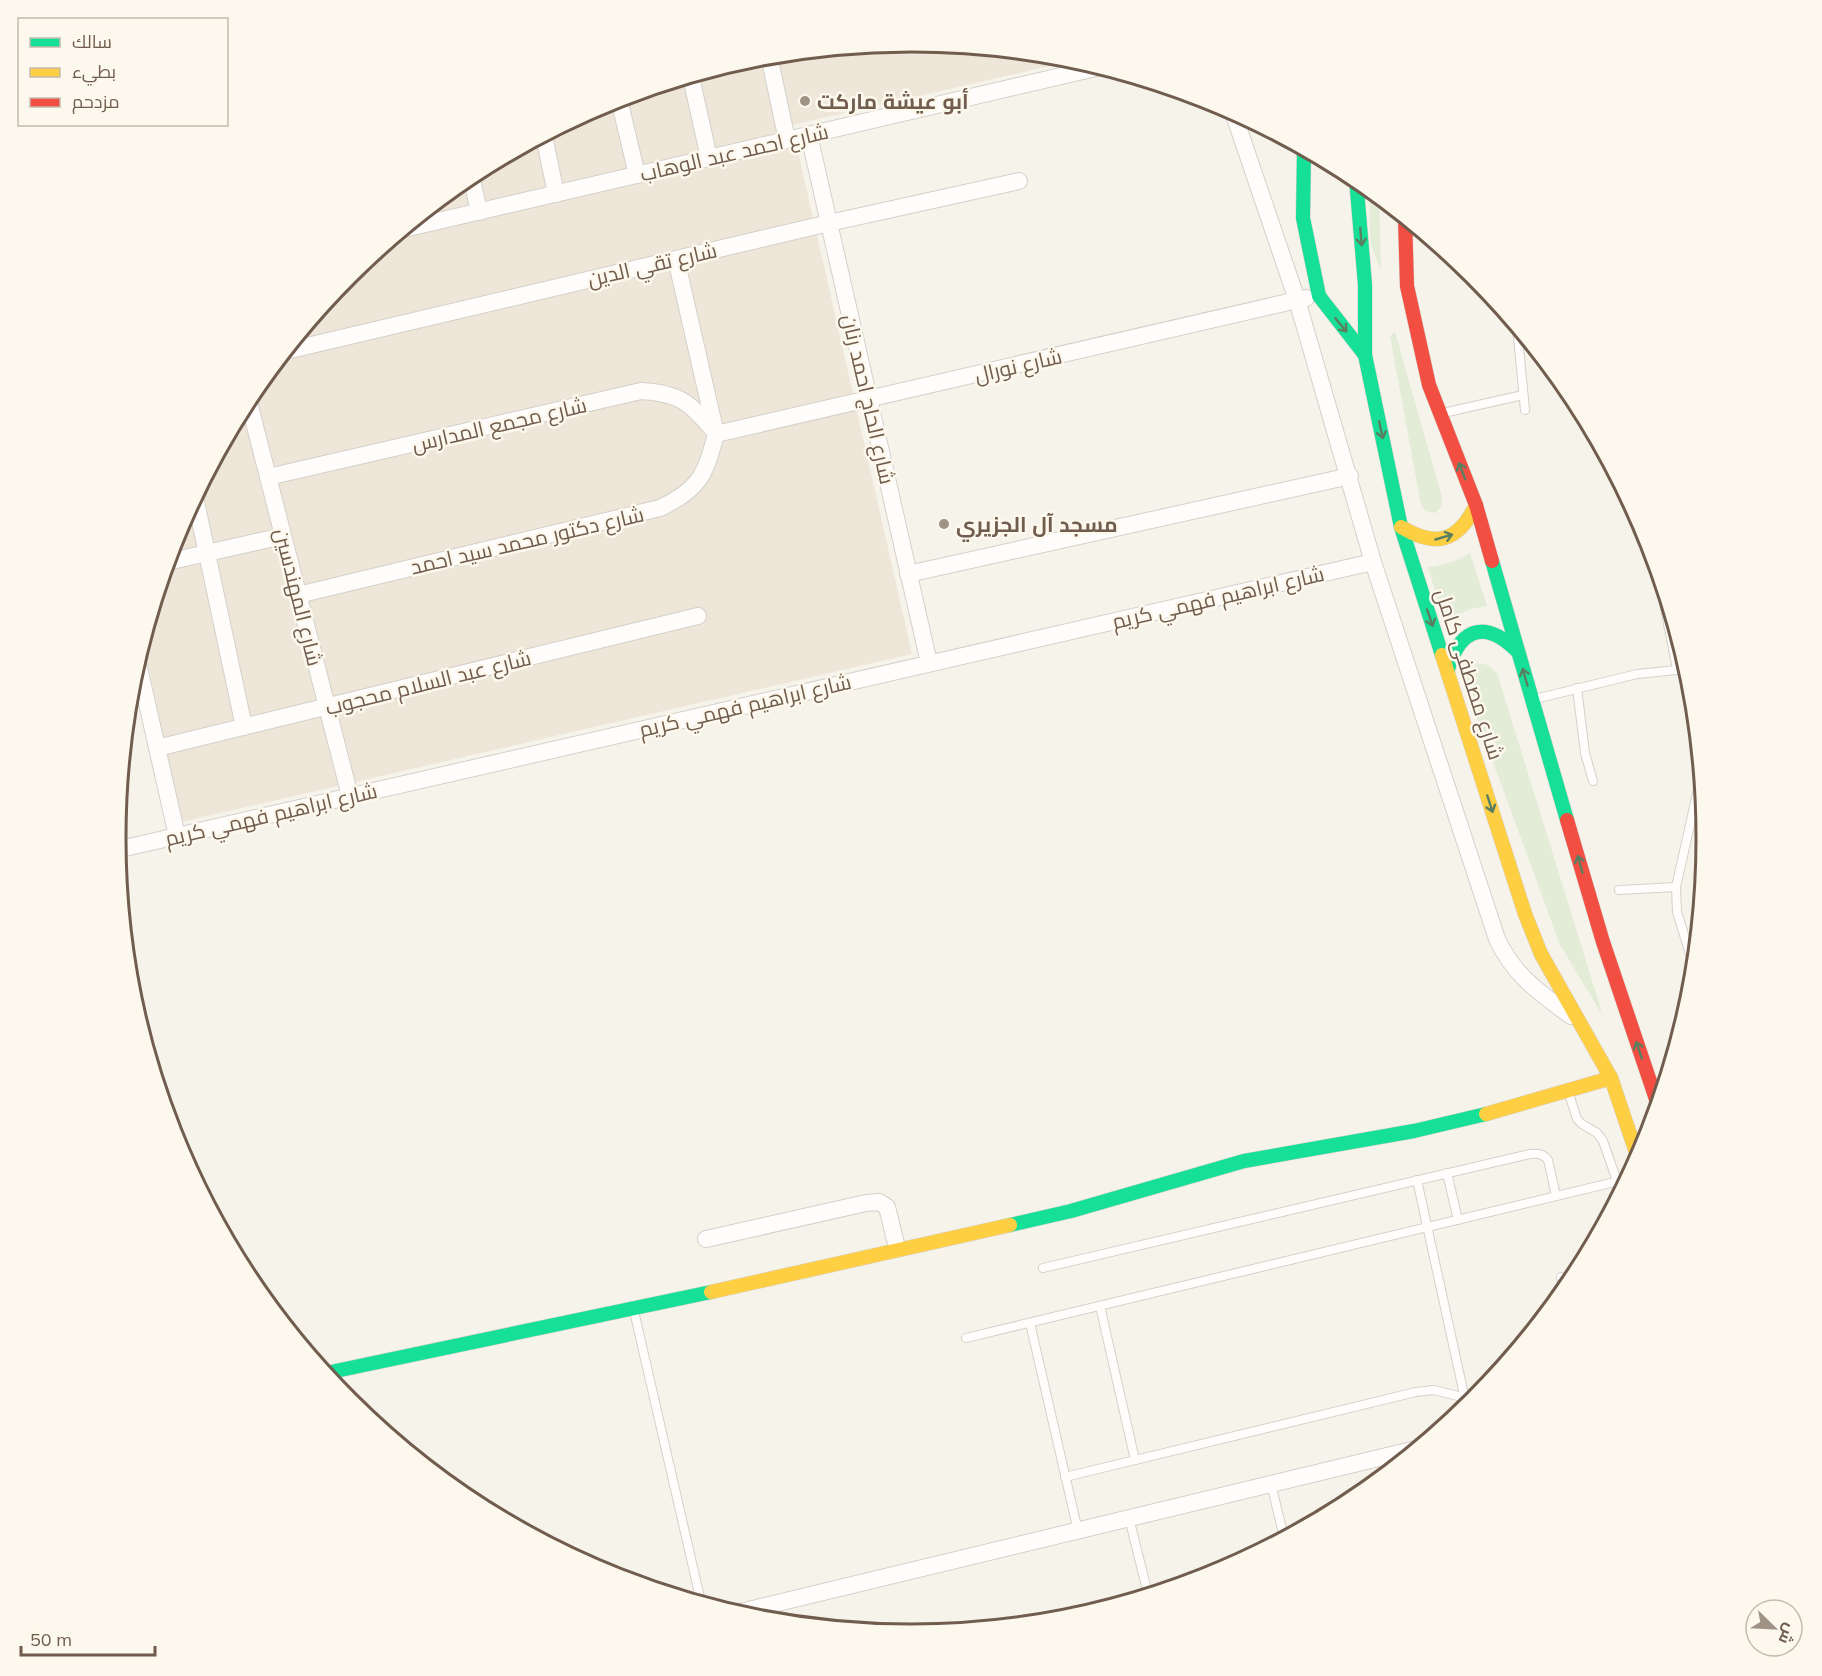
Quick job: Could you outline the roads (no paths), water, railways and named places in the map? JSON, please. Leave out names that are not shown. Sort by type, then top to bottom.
[{"type":"main road","points":[[1304,158],[1303,218],[1319,296],[1365,355]]},
{"type":"main road","name":"شارع مصطفى كامل","points":[[1357,192],[1365,285],[1365,355],[1401,527],[1525,914],[1541,954],[1611,1078],[1634,1146]]},
{"type":"main road","points":[[1406,228],[1409,296],[1430,385],[1476,506],[1603,942],[1654,1093]]},
{"type":"main road","points":[[1401,527],[1414,536],[1429,540],[1445,539],[1459,532],[1470,520],[1476,506]]},
{"type":"main road","points":[[1448,669],[1451,653],[1461,639],[1476,632],[1492,631],[1508,638],[1518,652]]},
{"type":"main road","points":[[335,1371],[1071,1211],[1244,1161],[1414,1131],[1508,1109],[1611,1078]]},
{"type":"street","points":[[771,66],[787,140]]},
{"type":"street","name":"شارع احمد عبد الوهاب","points":[[420,225],[1082,72]]},
{"type":"street","points":[[692,84],[709,158]]},
{"type":"street","points":[[621,108],[637,175]]},
{"type":"street","points":[[1237,124],[1297,300],[1350,476],[1373,562],[1497,939],[1505,957],[1517,973],[1581,1024]]},
{"type":"street","name":"شارع الحاج احمد رنان","points":[[809,135],[928,663]]},
{"type":"street","points":[[546,144],[556,194]]},
{"type":"street","name":"شارع تقي الدين","points":[[297,348],[829,223],[1019,181]]},
{"type":"street","points":[[473,186],[479,212]]},
{"type":"street","points":[[676,259],[716,434]]},
{"type":"street","name":"شارع نورال","points":[[716,434],[1319,296]]},
{"type":"street","name":"شارع مجمع المدارس","points":[[268,477],[641,391],[664,392],[684,401],[716,434]]},
{"type":"street","name":"شارع المهندسين","points":[[251,412],[350,796]]},
{"type":"street","name":"شارع دكتور محمد سيد احمد","points":[[298,595],[660,508],[682,498],[699,481],[710,459],[716,434]]},
{"type":"street","points":[[908,574],[1350,476]]},
{"type":"street","points":[[198,510],[244,727]]},
{"type":"street","points":[[177,560],[283,536]]},
{"type":"street","name":"شارع ابراهيم فهمي كريم","points":[[126,848],[1373,562]]},
{"type":"street","name":"شارع عبد السلام محجوب","points":[[157,748],[698,616]]},
{"type":"street","points":[[142,681],[177,836]]},
{"type":"street","points":[[706,1239],[879,1202],[887,1207],[897,1248]]},
{"type":"street","points":[[757,1608],[1399,1453]]},
{"type":"lane","points":[[1518,340],[1525,410]]},
{"type":"lane","points":[[1440,414],[1523,395]]},
{"type":"lane","points":[[1532,699],[1637,674],[1677,669],[1673,650]]},
{"type":"lane","points":[[1577,688],[1585,753],[1593,781]]},
{"type":"lane","points":[[1690,941],[1677,912],[1676,887],[1695,801]]},
{"type":"lane","points":[[1620,890],[1676,887]]},
{"type":"lane","points":[[1568,1091],[1577,1119],[1597,1133],[1603,1141],[1617,1181]]},
{"type":"lane","points":[[1043,1268],[1538,1153],[1548,1160],[1556,1196]]},
{"type":"lane","points":[[1447,1173],[1458,1220]]},
{"type":"lane","points":[[1417,1180],[1468,1391]]},
{"type":"lane","points":[[966,1338],[1617,1181]]},
{"type":"lane","points":[[1100,1306],[1135,1460]]},
{"type":"lane","points":[[633,1308],[699,1594]]},
{"type":"lane","points":[[1030,1323],[1078,1531]]},
{"type":"lane","points":[[1065,1476],[1416,1392],[1434,1390],[1462,1397]]},
{"type":"lane","points":[[1271,1484],[1282,1529]]},
{"type":"lane","points":[[1129,1518],[1146,1587]]},
{"type":"place","name":"أبو عيشة ماركت","points":[[805,101]]},
{"type":"place","name":"مسجد آل الجزيري","points":[[944,524]]}]
